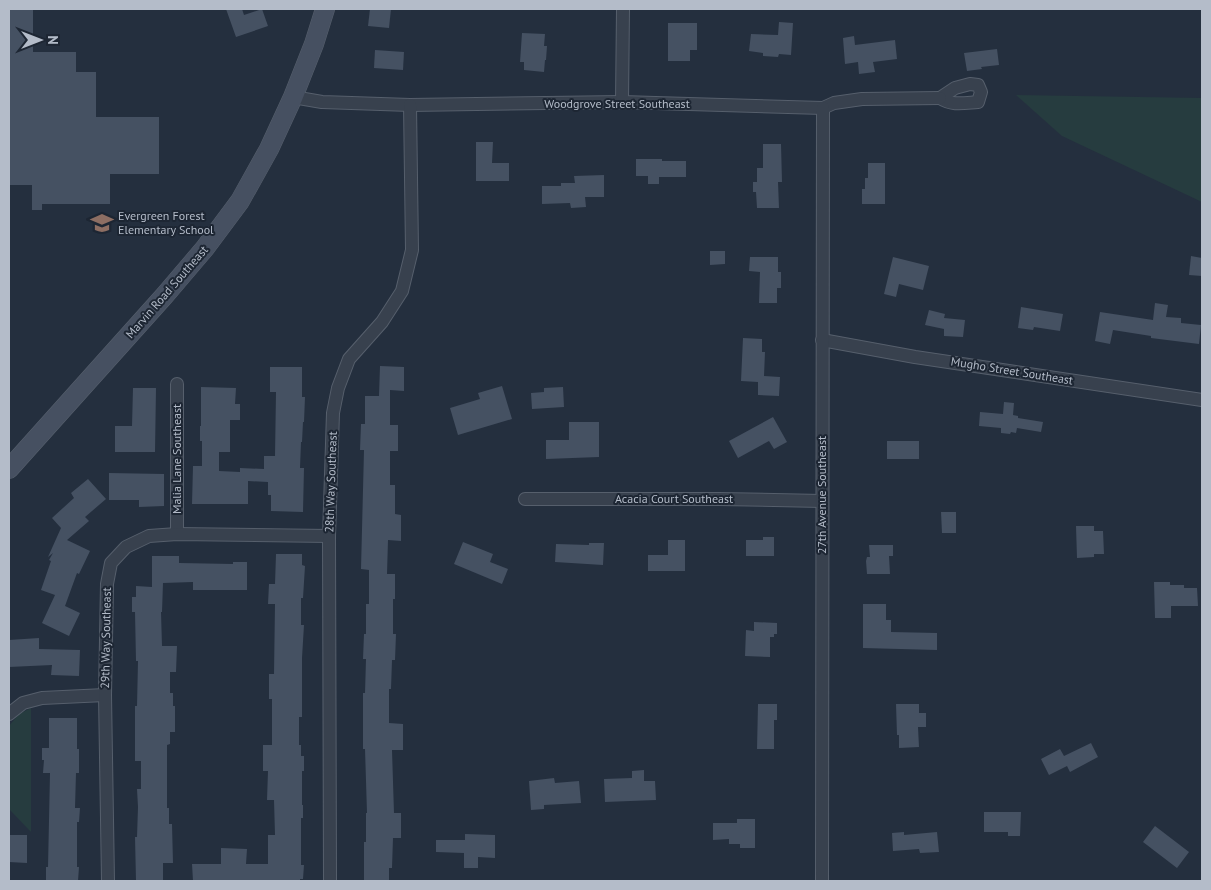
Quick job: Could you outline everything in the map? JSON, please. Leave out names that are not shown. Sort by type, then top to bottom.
[{"type":"street","name":"Marvin Road Southeast","points":[[9,469],[165,295],[205,248],[240,201],[269,149],[293,98],[325,9]]},
{"type":"street","points":[[622,102],[623,9]]},
{"type":"street","name":"Woodgrove Street Southeast","points":[[293,98],[322,102],[410,105],[622,102],[823,108],[834,103],[862,99],[940,98]]},
{"type":"street","name":"28th Way Southeast","points":[[330,881],[329,536],[333,413],[338,388],[350,359],[382,322],[402,292],[412,250],[410,105]]},
{"type":"street","name":"27th Avenue Southeast","points":[[822,881],[823,108]]},
{"type":"street","name":"Mugho Street Southeast","points":[[822,340],[915,357],[1202,400]]},
{"type":"street","name":"Malia Lane Southeast","points":[[177,384],[177,534]]},
{"type":"street","name":"Acacia Court Southeast","points":[[525,499],[822,501]]},
{"type":"street","name":"29th Way Southeast","points":[[108,881],[105,694],[107,584],[111,563],[126,547],[149,536],[177,534],[329,536]]},
{"type":"street","points":[[9,714],[23,703],[42,698],[105,694]]},
{"type":"green space","points":[[1016,95],[1202,98],[1202,202],[1062,136]]},
{"type":"green space","points":[[31,708],[31,832],[9,809],[9,726],[19,714]]},
{"type":"building","points":[[9,9],[33,9],[33,52],[76,52],[76,72],[96,72],[96,117],[159,117],[159,174],[110,174],[110,204],[42,204],[42,210],[32,210],[32,185],[10,185]]},
{"type":"building","points":[[226,9],[242,9],[244,15],[262,9],[268,26],[236,37]]},
{"type":"building","points":[[370,9],[391,9],[389,28],[368,26]]},
{"type":"building","points":[[779,22],[793,23],[791,55],[779,54],[778,57],[763,56],[763,53],[749,51],[751,34],[778,35]]},
{"type":"building","points":[[668,23],[697,23],[697,50],[690,50],[690,61],[668,61]]},
{"type":"building","points":[[522,33],[545,34],[544,46],[547,46],[544,72],[524,70],[524,62],[520,62]]},
{"type":"building","points":[[854,36],[855,45],[895,40],[897,59],[873,62],[875,72],[859,74],[858,62],[845,64],[843,38]]},
{"type":"building","points":[[997,49],[999,65],[967,71],[964,53]]},
{"type":"building","points":[[375,50],[404,52],[403,70],[374,68]]},
{"type":"building","points":[[476,142],[493,142],[492,163],[509,163],[509,181],[476,181]]},
{"type":"building","points":[[763,144],[781,144],[782,182],[778,182],[779,208],[757,208],[756,192],[753,192],[753,182],[757,182],[757,168],[763,168]]},
{"type":"building","points":[[636,159],[686,161],[686,177],[659,177],[659,184],[648,184],[648,176],[636,176]]},
{"type":"building","points":[[868,163],[885,163],[885,204],[862,204],[862,189],[865,189],[865,178],[868,178]]},
{"type":"building","points":[[604,175],[604,197],[585,197],[586,207],[571,208],[570,203],[542,204],[542,186],[561,186],[561,183],[575,183],[574,176]]},
{"type":"building","points":[[710,251],[725,251],[725,264],[710,265]]},
{"type":"building","points":[[1191,256],[1202,258],[1202,276],[1189,275]]},
{"type":"building","points":[[750,257],[778,257],[778,272],[781,272],[781,288],[777,288],[777,303],[759,303],[760,272],[749,271]]},
{"type":"building","points":[[893,257],[929,266],[923,290],[899,284],[896,297],[884,294]]},
{"type":"building","points":[[1155,303],[1168,305],[1166,317],[1181,318],[1181,323],[1201,325],[1199,344],[1151,338],[1151,336],[1113,330],[1110,344],[1095,341],[1100,312],[1153,320]]},
{"type":"building","points":[[1021,307],[1063,314],[1060,331],[1034,327],[1033,330],[1018,328]]},
{"type":"building","points":[[929,310],[945,314],[944,318],[965,320],[963,337],[944,336],[944,329],[925,325]]},
{"type":"building","points":[[743,338],[762,339],[762,352],[765,352],[764,376],[780,377],[779,396],[758,395],[758,382],[741,381]]},
{"type":"building","points":[[380,366],[404,367],[404,391],[390,390],[390,425],[398,425],[398,451],[390,451],[390,485],[395,485],[395,514],[401,515],[401,541],[388,540],[387,574],[395,574],[393,634],[396,634],[395,660],[392,660],[391,689],[389,689],[389,723],[403,724],[403,750],[392,750],[394,813],[401,813],[401,838],[393,838],[392,868],[389,868],[389,881],[364,881],[364,842],[366,842],[367,813],[365,749],[363,749],[363,693],[365,693],[366,659],[363,659],[364,634],[366,634],[366,604],[369,604],[369,570],[361,569],[364,450],[360,450],[361,424],[365,424],[365,396],[379,396]]},
{"type":"building","points":[[270,367],[302,367],[302,397],[305,397],[300,468],[304,468],[303,512],[271,511],[271,495],[268,495],[268,482],[248,481],[248,504],[192,504],[193,466],[202,466],[202,441],[200,441],[201,387],[236,388],[235,404],[240,404],[240,420],[230,420],[230,452],[219,452],[219,471],[240,472],[240,468],[264,469],[264,456],[275,456],[276,392],[270,392]]},
{"type":"building","points":[[502,386],[512,419],[458,435],[450,408],[480,399],[478,393]]},
{"type":"building","points":[[563,387],[564,407],[532,409],[531,393],[544,392],[544,388]]},
{"type":"building","points":[[133,388],[156,388],[155,452],[115,452],[115,426],[132,426]]},
{"type":"building","points":[[1004,402],[1014,403],[1013,415],[1018,416],[1018,418],[1043,422],[1041,432],[1017,428],[1016,433],[1011,432],[1010,434],[1001,433],[1001,428],[979,426],[980,412],[1003,414]]},
{"type":"building","points":[[773,417],[787,442],[774,449],[769,441],[738,458],[729,441]]},
{"type":"building","points":[[569,422],[599,422],[599,457],[546,459],[546,440],[569,440]]},
{"type":"building","points":[[887,441],[919,441],[919,459],[887,459]]},
{"type":"building","points":[[109,473],[164,474],[164,506],[139,507],[139,500],[109,500]]},
{"type":"building","points":[[88,479],[106,499],[85,517],[89,521],[67,540],[90,551],[79,574],[77,573],[65,606],[80,613],[69,636],[42,623],[55,595],[41,590],[51,561],[49,560],[53,553],[48,557],[61,528],[52,518],[74,498],[71,493]]},
{"type":"building","points":[[941,512],[956,512],[956,533],[942,533]]},
{"type":"building","points":[[1076,526],[1094,526],[1094,531],[1103,531],[1104,554],[1094,554],[1094,557],[1077,558]]},
{"type":"building","points":[[763,537],[774,537],[774,556],[746,556],[746,540],[763,540]]},
{"type":"building","points":[[668,540],[685,540],[685,571],[648,571],[648,555],[668,555]]},
{"type":"building","points":[[463,542],[493,554],[490,562],[508,569],[502,584],[454,564]]},
{"type":"building","points":[[589,543],[604,543],[603,565],[555,562],[556,544],[589,545]]},
{"type":"building","points":[[869,545],[893,545],[893,556],[889,556],[890,574],[867,574],[866,561],[867,557],[870,557]]},
{"type":"building","points":[[276,554],[302,554],[302,565],[305,566],[303,598],[301,598],[301,625],[304,625],[302,717],[299,717],[299,745],[301,745],[301,756],[304,756],[304,771],[302,771],[303,818],[301,818],[301,865],[304,865],[303,879],[300,879],[300,881],[193,881],[192,864],[221,864],[221,848],[247,849],[246,864],[268,864],[268,835],[275,835],[274,800],[267,800],[268,771],[263,771],[263,745],[272,745],[272,699],[269,699],[269,674],[274,674],[275,604],[268,604],[269,584],[275,584]]},
{"type":"building","points":[[152,556],[179,556],[179,563],[233,564],[233,562],[247,562],[247,590],[193,590],[193,582],[163,583],[161,612],[162,646],[177,646],[176,672],[170,672],[170,693],[173,693],[173,706],[175,706],[175,732],[170,732],[170,744],[167,745],[167,808],[169,808],[169,824],[172,824],[173,863],[163,863],[163,881],[136,881],[137,789],[141,789],[141,761],[135,761],[135,706],[137,706],[138,661],[136,661],[135,612],[132,612],[132,597],[136,597],[136,586],[152,587]]},
{"type":"building","points":[[1154,582],[1170,582],[1170,585],[1184,585],[1184,588],[1197,588],[1198,606],[1171,606],[1171,618],[1155,618]]},
{"type":"building","points":[[863,604],[886,604],[886,620],[891,620],[891,632],[937,633],[937,650],[863,648]]},
{"type":"building","points":[[754,622],[777,623],[777,634],[774,634],[774,637],[770,637],[770,657],[745,656],[746,630],[754,631]]},
{"type":"building","points":[[39,638],[39,649],[80,650],[79,676],[51,675],[52,665],[9,667],[9,640]]},
{"type":"building","points":[[758,704],[777,704],[777,720],[774,720],[774,749],[757,749]]},
{"type":"building","points":[[896,704],[919,704],[919,713],[926,713],[926,727],[918,727],[919,747],[899,748]]},
{"type":"building","points":[[49,718],[77,718],[79,773],[76,773],[75,808],[80,808],[79,822],[77,822],[78,881],[46,881],[50,773],[43,773],[44,760],[42,760],[42,748],[49,748]]},
{"type":"building","points":[[1091,743],[1098,757],[1070,772],[1067,766],[1049,775],[1041,759],[1060,749],[1064,756]]},
{"type":"building","points":[[644,770],[644,781],[655,781],[656,800],[605,802],[604,779],[632,778],[632,771]]},
{"type":"building","points":[[554,778],[555,783],[579,781],[581,803],[544,805],[544,809],[531,810],[529,781]]},
{"type":"building","points":[[984,812],[1021,812],[1020,836],[1008,836],[1008,832],[984,832]]},
{"type":"building","points":[[737,819],[755,819],[755,848],[740,848],[740,844],[729,844],[729,839],[713,840],[713,823],[737,823]]},
{"type":"building","points":[[1155,826],[1189,852],[1177,868],[1143,842]]},
{"type":"building","points":[[904,832],[904,835],[937,832],[939,852],[920,853],[919,849],[893,851],[892,833]]},
{"type":"building","points":[[465,834],[495,835],[495,858],[478,857],[478,868],[464,868],[464,853],[436,852],[436,840],[465,840]]},
{"type":"building","points":[[9,835],[27,835],[27,863],[9,862]]},
{"type":"place","name":"Evergreen Forest Elementary School","points":[[102,223]]}]
